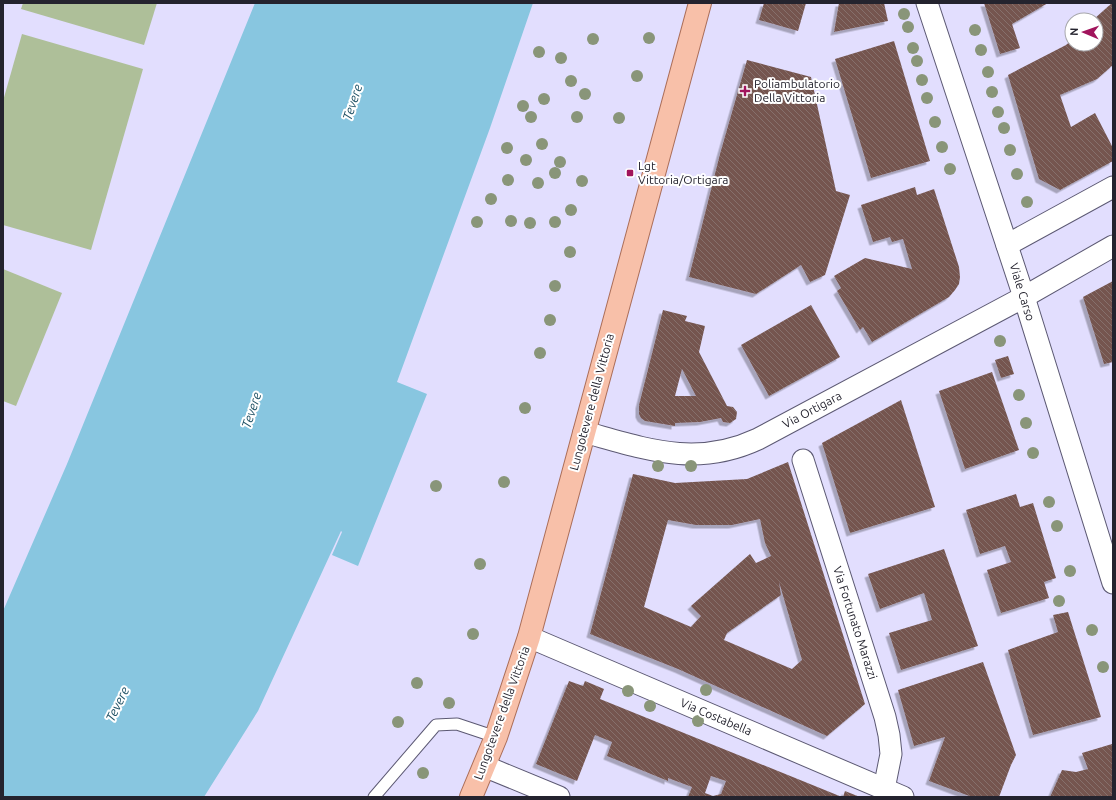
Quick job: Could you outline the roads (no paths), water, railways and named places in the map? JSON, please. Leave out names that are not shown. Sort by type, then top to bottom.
[{"type":"main road","name":"Lungotevere della Vittoria","points":[[471,797],[496,737],[529,637],[700,3]]},
{"type":"street","name":"Viale Carso","points":[[927,3],[1024,297],[1113,583]]},
{"type":"street","points":[[1007,245],[1113,187]]},
{"type":"street","name":"Via Ortigara","points":[[584,432],[656,451],[675,454],[723,452],[738,448],[758,439],[1024,297],[1113,246]]},
{"type":"street","name":"Via Fortunato Marazzi","points":[[803,460],[885,717],[889,735],[890,754],[884,789]]},
{"type":"street","name":"Via Costabella","points":[[529,637],[903,797]]},
{"type":"street","points":[[484,766],[559,797]]},
{"type":"lane","points":[[374,797],[436,725],[457,724],[496,737]]},
{"type":"water","name":"Tevere","points":[[255,3],[533,3],[490,128],[397,382],[427,394],[358,566],[332,555],[342,532],[341,531],[258,711],[204,797],[3,797],[3,611],[67,464]]},
{"type":"place","name":"Poliambulatorio Della Vittoria","points":[[745,91]]},
{"type":"place","name":"Lgt Vittoria/Ortigara","points":[[630,173]]}]
